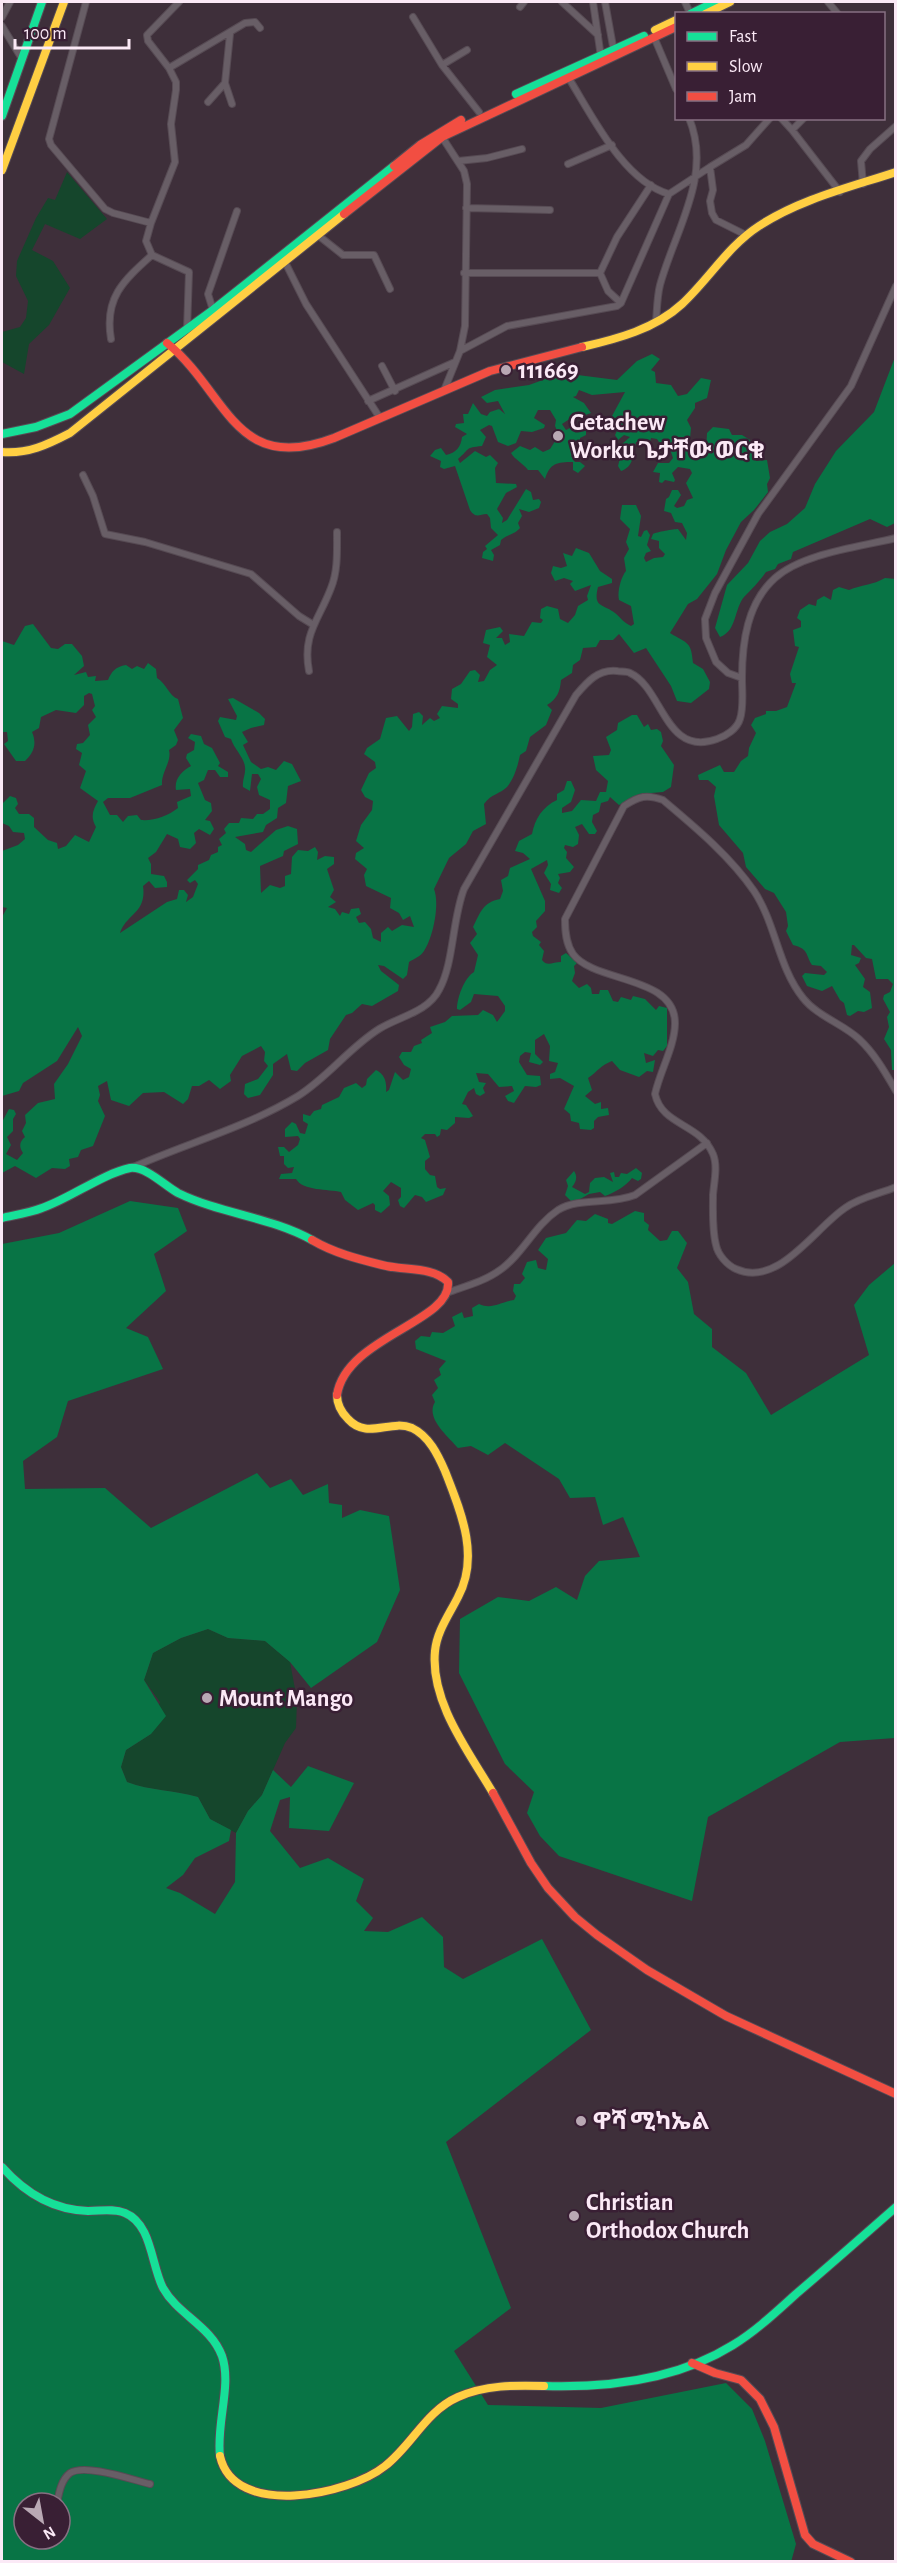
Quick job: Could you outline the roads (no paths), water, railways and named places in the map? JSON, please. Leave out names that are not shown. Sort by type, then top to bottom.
[{"type":"main road","points":[[2,116],[42,2]]},
{"type":"main road","points":[[2,170],[64,2]]},
{"type":"main road","points":[[699,12],[730,2]]},
{"type":"main road","points":[[2,434],[18,433],[51,423],[70,414],[171,346],[186,330],[319,236],[435,135],[479,112],[614,52],[675,21]]},
{"type":"main road","points":[[614,52],[675,27]]},
{"type":"main road","points":[[2,452],[17,453],[43,447],[70,433],[171,346],[387,176],[442,137],[568,77],[601,58]]},
{"type":"main road","points":[[171,346],[187,359],[239,430],[259,444],[285,450],[304,448],[380,418],[445,388],[510,364],[617,338],[656,322],[683,302],[722,257],[762,223],[797,207],[896,172]]},
{"type":"main road","points":[[2,1218],[43,1208],[82,1188],[130,1168],[142,1170],[177,1192],[199,1202],[297,1232],[330,1250],[384,1266],[436,1273],[448,1281],[449,1292],[442,1303],[430,1313],[379,1342],[351,1365],[341,1376],[337,1388],[337,1400],[341,1412],[351,1424],[364,1430],[408,1426],[422,1434],[438,1459],[454,1497],[465,1530],[470,1559],[467,1580],[438,1635],[433,1657],[445,1709],[535,1867],[556,1898],[579,1919],[623,1954],[738,2022],[866,2078],[896,2094]]},
{"type":"main road","points":[[2,2167],[25,2190],[56,2207],[89,2211],[110,2210],[128,2214],[140,2225],[160,2283],[169,2298],[213,2338],[221,2350],[225,2375],[216,2442],[221,2458],[233,2478],[243,2486],[263,2495],[290,2497],[356,2482],[369,2476],[394,2457],[422,2423],[440,2408],[456,2398],[483,2388],[504,2385],[564,2387],[620,2384],[692,2363],[725,2350],[760,2326],[896,2207]]},
{"type":"main road","points":[[692,2363],[715,2373],[741,2380],[760,2399],[774,2427],[806,2535],[813,2544],[851,2562]]},
{"type":"street","points":[[2,17],[10,2]]},
{"type":"street","points":[[86,2],[49,139],[51,145],[105,209],[151,223]]},
{"type":"street","points":[[179,2],[147,35],[148,41],[169,68],[176,82],[176,90],[171,124],[175,162],[146,241],[152,255],[189,272],[186,330]]},
{"type":"street","points":[[562,2],[598,35]]},
{"type":"street","points":[[593,2],[601,58]]},
{"type":"street","points":[[605,2],[614,52]]},
{"type":"street","points":[[413,17],[442,65],[479,112]]},
{"type":"street","points":[[169,68],[251,21],[260,28]]},
{"type":"street","points":[[2,26],[22,59]]},
{"type":"street","points":[[230,34],[225,83],[232,104]]},
{"type":"street","points":[[654,37],[675,87]]},
{"type":"street","points":[[442,65],[467,50]]},
{"type":"street","points":[[568,77],[612,145],[632,171],[651,185],[669,194]]},
{"type":"street","points":[[208,102],[225,83]]},
{"type":"street","points":[[656,322],[659,287],[682,227],[695,176],[697,140],[690,120]]},
{"type":"street","points":[[460,351],[507,326],[617,306],[621,303],[669,194],[746,145],[768,120]]},
{"type":"street","points":[[783,120],[840,192]]},
{"type":"street","points":[[792,130],[802,120]]},
{"type":"street","points":[[863,184],[861,161],[870,149],[896,126]]},
{"type":"street","points":[[442,137],[458,161],[467,183],[465,326],[460,351],[445,388]]},
{"type":"street","points":[[568,164],[612,145]]},
{"type":"street","points":[[458,161],[487,158],[522,149]]},
{"type":"street","points":[[710,167],[713,190],[710,201],[712,213],[716,220],[746,235]]},
{"type":"street","points":[[621,303],[608,291],[600,273],[616,237],[651,185]]},
{"type":"street","points":[[466,208],[550,210]]},
{"type":"street","points":[[213,310],[208,294],[237,211]]},
{"type":"street","points":[[319,236],[343,255],[374,255],[390,289]]},
{"type":"street","points":[[111,339],[107,318],[117,292],[133,272],[152,255]]},
{"type":"street","points":[[285,262],[306,304],[380,418]]},
{"type":"street","points":[[464,273],[600,273]]},
{"type":"street","points":[[742,678],[728,673],[716,662],[706,638],[705,619],[715,593],[758,514],[851,386],[896,286]]},
{"type":"street","points":[[368,402],[456,362]]},
{"type":"street","points":[[382,366],[395,391]]},
{"type":"street","points":[[83,475],[93,496],[105,534],[145,542],[251,574],[299,616],[312,624]]},
{"type":"street","points":[[309,671],[308,642],[312,624],[332,587],[337,561],[337,532]]},
{"type":"street","points":[[130,1168],[224,1134],[296,1097],[323,1079],[359,1043],[379,1029],[426,1005],[438,993],[442,984],[457,906],[464,889],[576,695],[591,678],[608,670],[630,673],[644,685],[676,732],[691,741],[706,742],[729,733],[740,721],[745,638],[750,614],[761,595],[776,578],[792,567],[814,558],[896,538]]},
{"type":"street","points":[[896,1091],[875,1056],[858,1038],[805,1001],[791,981],[769,921],[754,891],[726,857],[663,800],[651,795],[638,797],[624,806],[615,819],[565,919],[565,935],[574,956],[593,968],[642,985],[662,998],[671,1008],[675,1022],[655,1094],[656,1101],[662,1111],[692,1128],[707,1143],[714,1156],[713,1196],[716,1247],[725,1261],[734,1269],[746,1273],[769,1272],[846,1207],[862,1198],[896,1187]]},
{"type":"street","points":[[449,1292],[478,1282],[501,1270],[538,1227],[559,1210],[576,1203],[622,1200],[635,1195],[707,1143]]},
{"type":"street","points":[[60,2491],[62,2482],[71,2473],[80,2470],[115,2475],[150,2484]]},
{"type":"place","name":"111669","points":[[506,370]]},
{"type":"place","name":"Getachew Worku ጌታቸው ወርቁ","points":[[558,436]]},
{"type":"place","name":"Mount Mango","points":[[207,1698]]},
{"type":"place","name":"ዋሻ ሚካኤል","points":[[581,2121]]},
{"type":"place","name":"Christian Orthodox Church","points":[[574,2216]]}]
